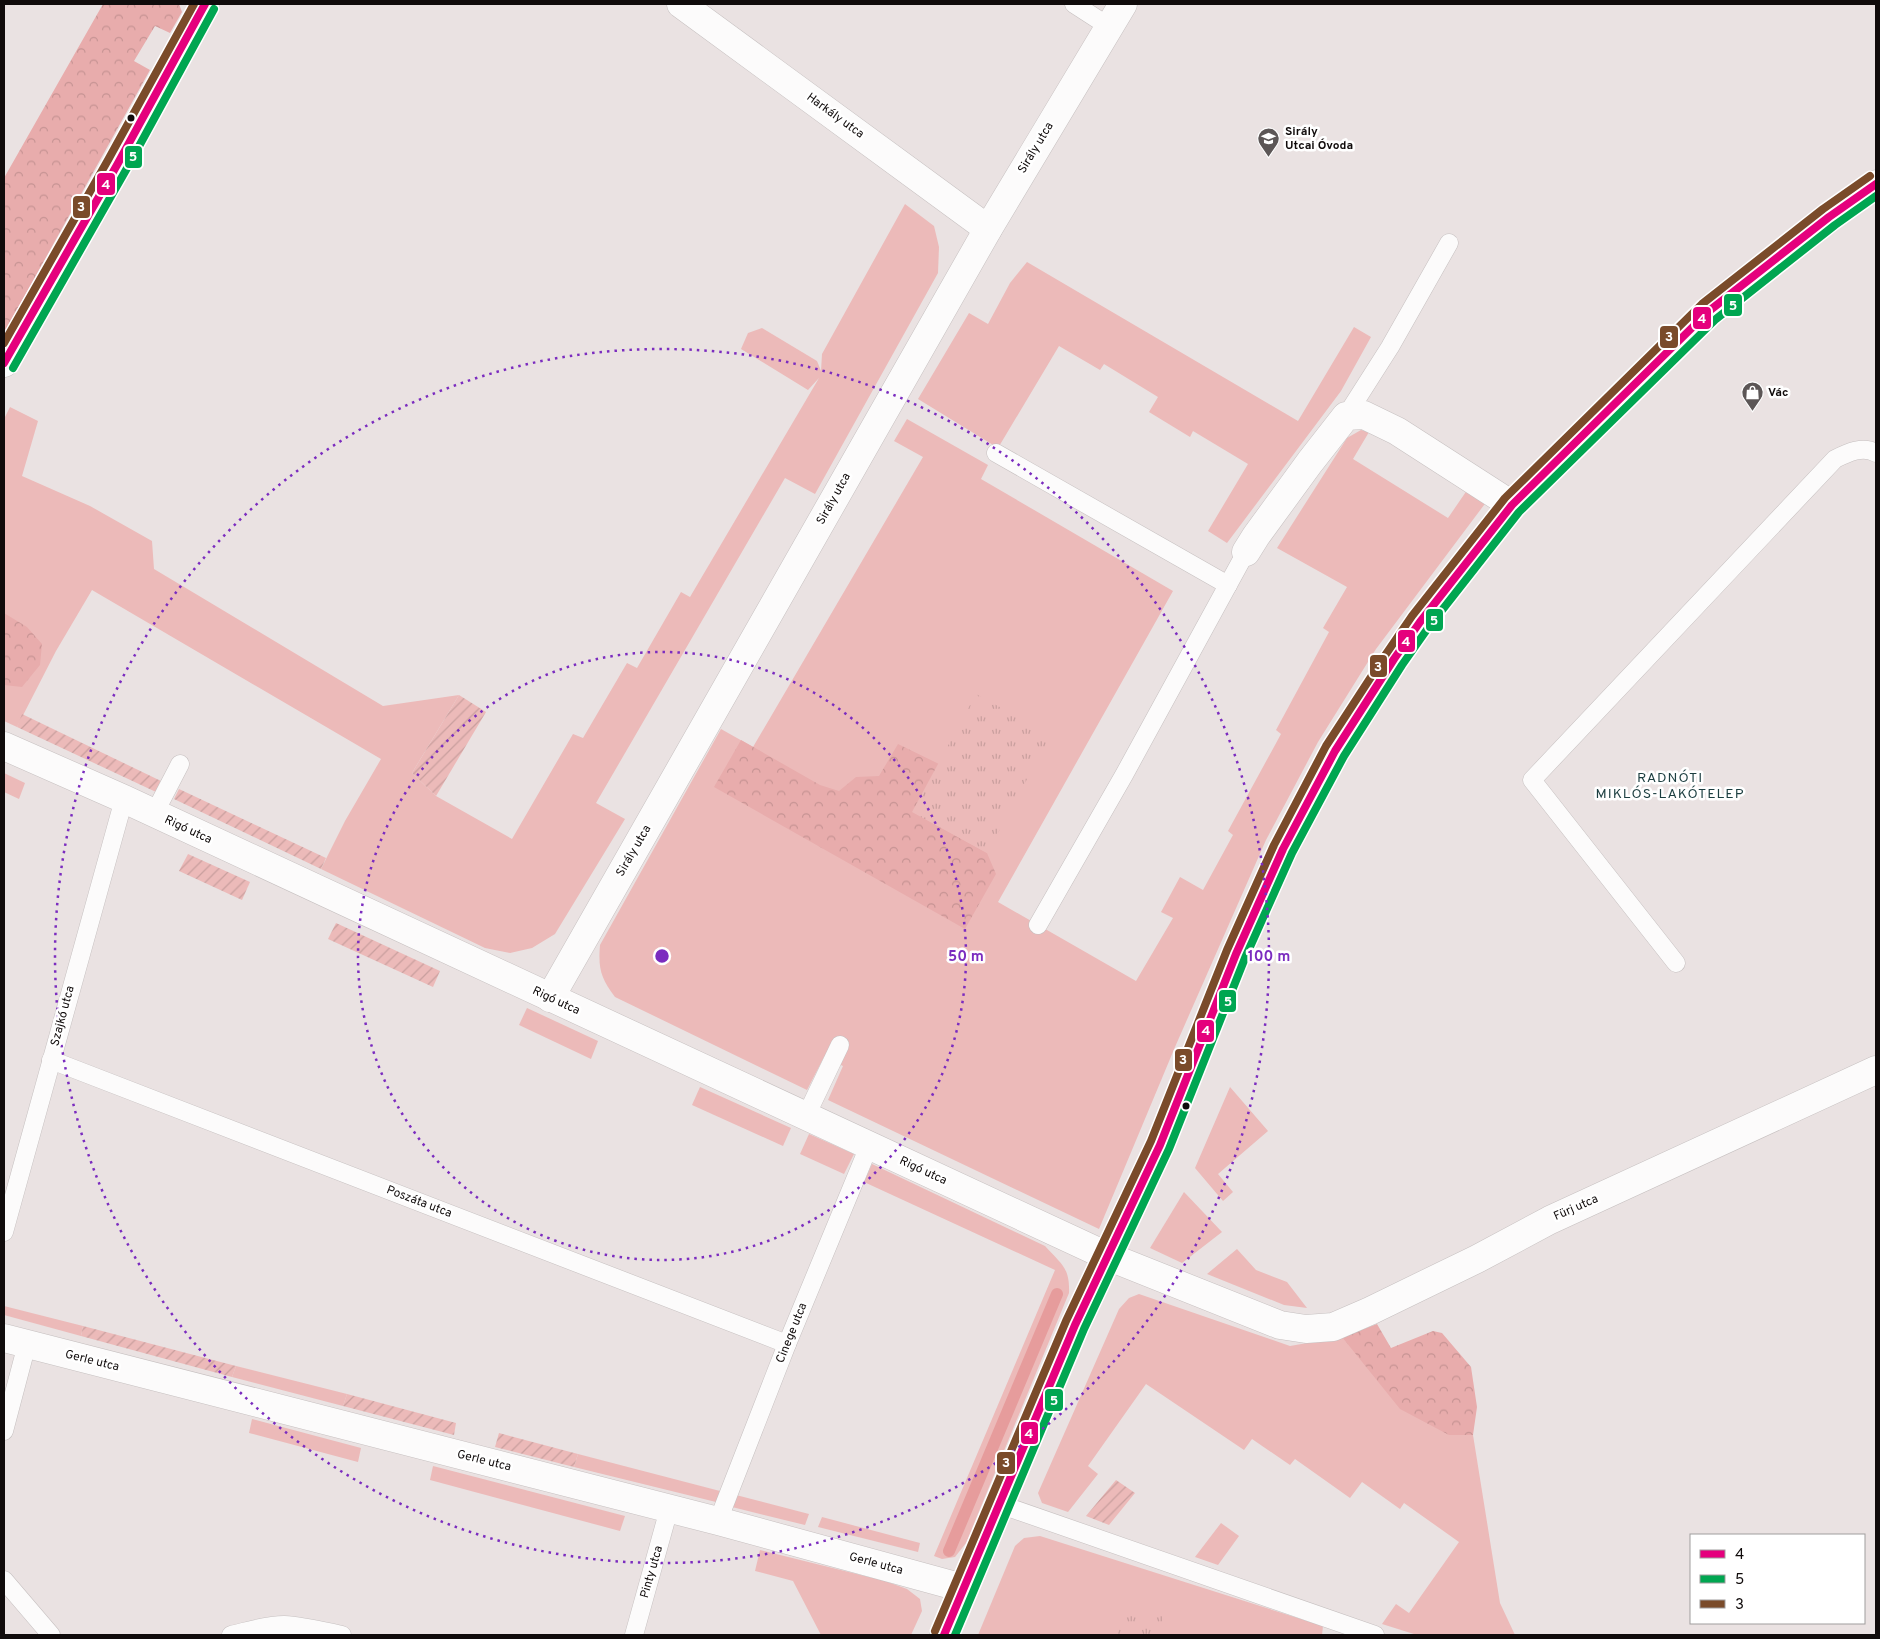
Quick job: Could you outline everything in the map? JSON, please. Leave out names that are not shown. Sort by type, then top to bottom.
[{"type":"street","points":[[4,363],[117,165],[205,4]]},
{"type":"street","name":"Harkály utca","points":[[681,4],[988,229]]},
{"type":"street","name":"Sirály utca","points":[[550,998],[988,229],[1108,26],[1123,4]]},
{"type":"street","points":[[944,1635],[1075,1325],[1160,1145],[1215,1006],[1283,849],[1335,751],[1394,659],[1420,622],[1512,505],[1709,311],[1829,217],[1876,184]]},
{"type":"street","points":[[1246,552],[1310,462],[1346,416],[1364,415],[1397,431],[1512,505]]},
{"type":"street","name":"Rigó utca","points":[[4,746],[1107,1256]]},
{"type":"street","name":"Fürj utca","points":[[1107,1256],[1280,1325],[1306,1329],[1333,1326],[1370,1311],[1550,1220],[1876,1070]]},
{"type":"street","name":"Gerle utca","points":[[15,1341],[718,1521],[963,1588]]},
{"type":"lane","points":[[1074,4],[1108,26]]},
{"type":"lane","points":[[1346,416],[1390,347],[1449,243]]},
{"type":"lane","points":[[1676,963],[1532,780],[1835,459],[1853,450],[1873,451],[1876,453]]},
{"type":"lane","points":[[996,453],[1228,584]]},
{"type":"lane","points":[[1038,925],[1124,775],[1246,552]]},
{"type":"lane","points":[[154,814],[180,764]]},
{"type":"lane","name":"Szajkó utca","points":[[4,1232],[124,800]]},
{"type":"lane","points":[[806,1116],[840,1045]]},
{"type":"lane","name":"Poszáta utca","points":[[51,1060],[787,1344]]},
{"type":"lane","name":"Cinege utca","points":[[718,1521],[787,1344],[869,1146]]},
{"type":"lane","points":[[4,1431],[15,1341]]},
{"type":"lane","points":[[1000,1504],[1375,1635]]},
{"type":"lane","name":"Pinty utca","points":[[634,1635],[670,1509]]},
{"type":"lane","points":[[4,1580],[51,1635]]},
{"type":"lane","points":[[231,1635],[283,1625],[310,1628],[342,1635]]},
{"type":"green space","points":[[103,4],[179,4],[182,12],[170,33],[155,26],[134,61],[150,70],[4,333],[4,178]]},
{"type":"green space","points":[[905,204],[934,226],[939,247],[938,273],[815,494],[785,478],[596,803],[625,819],[555,934],[532,948],[510,953],[485,948],[321,869],[345,821],[381,759],[92,590],[56,651],[17,727],[4,721],[4,419],[10,407],[38,421],[22,476],[90,506],[152,541],[154,569],[383,706],[459,695],[412,773],[436,796],[512,839],[573,734],[583,738],[627,663],[637,668],[681,592],[690,597],[819,378],[808,390],[741,349],[748,333],[762,328],[817,361],[821,371],[822,354]]},
{"type":"green space","points":[[1027,262],[1298,421],[1354,327],[1371,337],[1341,391],[1227,543],[1208,531],[1248,464],[1193,431],[1190,437],[1149,412],[1158,397],[1104,364],[1100,370],[1059,346],[998,448],[918,399],[969,313],[988,324],[1010,283]]},
{"type":"green space","points":[[907,419],[988,465],[981,479],[1173,591],[998,902],[1136,981],[1173,918],[1161,912],[1180,877],[1203,890],[1233,835],[1228,831],[1281,734],[1276,730],[1329,632],[1323,628],[1347,587],[1277,548],[1347,438],[1361,430],[1369,432],[1353,459],[1448,518],[1474,480],[1493,493],[1376,649],[1318,742],[1266,840],[1175,1047],[1099,1229],[828,1100],[843,1066],[824,1057],[807,1090],[615,997],[606,984],[600,967],[600,945],[721,729],[753,747],[923,457],[894,441]]},
{"type":"green space","points":[[4,613],[27,627],[42,644],[40,665],[22,687],[4,685]]},
{"type":"green space","points":[[976,694],[1051,735],[987,853],[912,812]]},
{"type":"green space","points":[[459,695],[486,712],[436,796],[412,773]]},
{"type":"green space","points":[[22,714],[161,781],[156,792],[17,727]]},
{"type":"green space","points":[[741,740],[820,785],[839,791],[856,777],[879,776],[898,744],[939,764],[913,812],[987,853],[996,874],[965,929],[714,787]]},
{"type":"green space","points":[[4,773],[25,783],[19,799],[4,792]]},
{"type":"green space","points":[[179,789],[326,858],[321,869],[174,799]]},
{"type":"green space","points":[[188,854],[250,882],[242,900],[179,871]]},
{"type":"green space","points":[[336,923],[440,971],[433,987],[328,939]]},
{"type":"green space","points":[[527,1008],[598,1041],[591,1059],[519,1025]]},
{"type":"green space","points":[[700,1087],[791,1128],[783,1146],[692,1105]]},
{"type":"green space","points":[[1230,1087],[1268,1131],[1218,1174],[1233,1192],[1223,1201],[1195,1168]]},
{"type":"green space","points":[[809,1134],[854,1154],[844,1174],[800,1154]]},
{"type":"green space","points":[[872,1164],[1045,1246],[1063,1266],[1068,1277],[1069,1293],[966,1543],[955,1557],[942,1559],[934,1556],[1055,1270],[864,1182]]},
{"type":"green space","points":[[1184,1192],[1222,1232],[1182,1263],[1150,1248]]},
{"type":"green space","points":[[1237,1249],[1256,1270],[1287,1282],[1307,1308],[1284,1305],[1207,1274]]},
{"type":"green space","points":[[1139,1294],[1290,1346],[1342,1337],[1473,1435],[1500,1603],[1515,1635],[1417,1635],[1382,1624],[1396,1604],[1409,1613],[1459,1542],[1404,1503],[1400,1509],[1362,1482],[1350,1498],[1295,1459],[1290,1465],[1252,1439],[1244,1450],[1146,1384],[1088,1466],[1098,1474],[1068,1512],[1042,1503],[1038,1493],[1119,1309],[1129,1298]]},
{"type":"green space","points":[[4,1306],[83,1326],[81,1336],[4,1315]]},
{"type":"green space","points":[[1377,1324],[1391,1348],[1433,1331],[1442,1333],[1471,1367],[1477,1407],[1473,1435],[1449,1435],[1400,1409],[1342,1337]]},
{"type":"green space","points":[[83,1326],[236,1366],[232,1377],[81,1336]]},
{"type":"green space","points":[[236,1366],[347,1394],[343,1406],[232,1377]]},
{"type":"green space","points":[[347,1394],[456,1423],[454,1435],[343,1406]]},
{"type":"green space","points":[[252,1419],[361,1448],[358,1462],[249,1433]]},
{"type":"green space","points":[[499,1433],[578,1454],[574,1467],[495,1447]]},
{"type":"green space","points":[[578,1454],[720,1491],[716,1502],[574,1467]]},
{"type":"green space","points":[[433,1466],[625,1516],[620,1531],[430,1480]]},
{"type":"green space","points":[[1116,1480],[1135,1493],[1109,1525],[1086,1516]]},
{"type":"green space","points":[[736,1495],[809,1514],[805,1525],[732,1507]]},
{"type":"green space","points":[[822,1517],[920,1543],[918,1552],[818,1527]]},
{"type":"green space","points":[[1221,1523],[1239,1536],[1218,1565],[1195,1557]]},
{"type":"green space","points":[[1040,1536],[1323,1626],[1322,1635],[978,1635],[1015,1546],[1024,1538]]},
{"type":"green space","points":[[760,1550],[885,1581],[907,1589],[920,1599],[922,1611],[911,1635],[821,1635],[793,1581],[755,1571]]},
{"type":"green space","points":[[1128,1604],[1164,1617],[1157,1635],[1117,1635]]},
{"type":"waterway","points":[[949,1551],[1057,1294]]},
{"type":"transit line","name":"3","points":[[4,343],[194,4]]},
{"type":"transit line","name":"4","points":[[4,363],[117,165],[205,4]]},
{"type":"transit line","name":"5","points":[[13,368],[126,170],[214,9]]},
{"type":"transit line","name":"3","points":[[935,1631],[1066,1321],[1151,1141],[1227,950],[1274,845],[1326,746],[1412,616],[1505,498],[1702,304],[1823,209],[1870,176]]},
{"type":"transit line","name":"4","points":[[944,1635],[1075,1325],[1160,1145],[1236,954],[1283,849],[1335,751],[1394,659],[1420,622],[1512,505],[1709,311],[1829,217],[1876,184]]},
{"type":"transit line","name":"5","points":[[955,1635],[1084,1329],[1169,1149],[1245,958],[1292,853],[1344,756],[1402,665],[1428,628],[1519,512],[1716,319],[1835,225],[1876,196]]},
{"type":"place","name":"Sirály Utcai Óvoda","points":[[1269,158]]},
{"type":"place","name":"Vác","points":[[1752,412]]},
{"type":"district","name":"RADNÓTI MIKLÓS-LAKÓTELEP","points":[[1670,786]]}]
